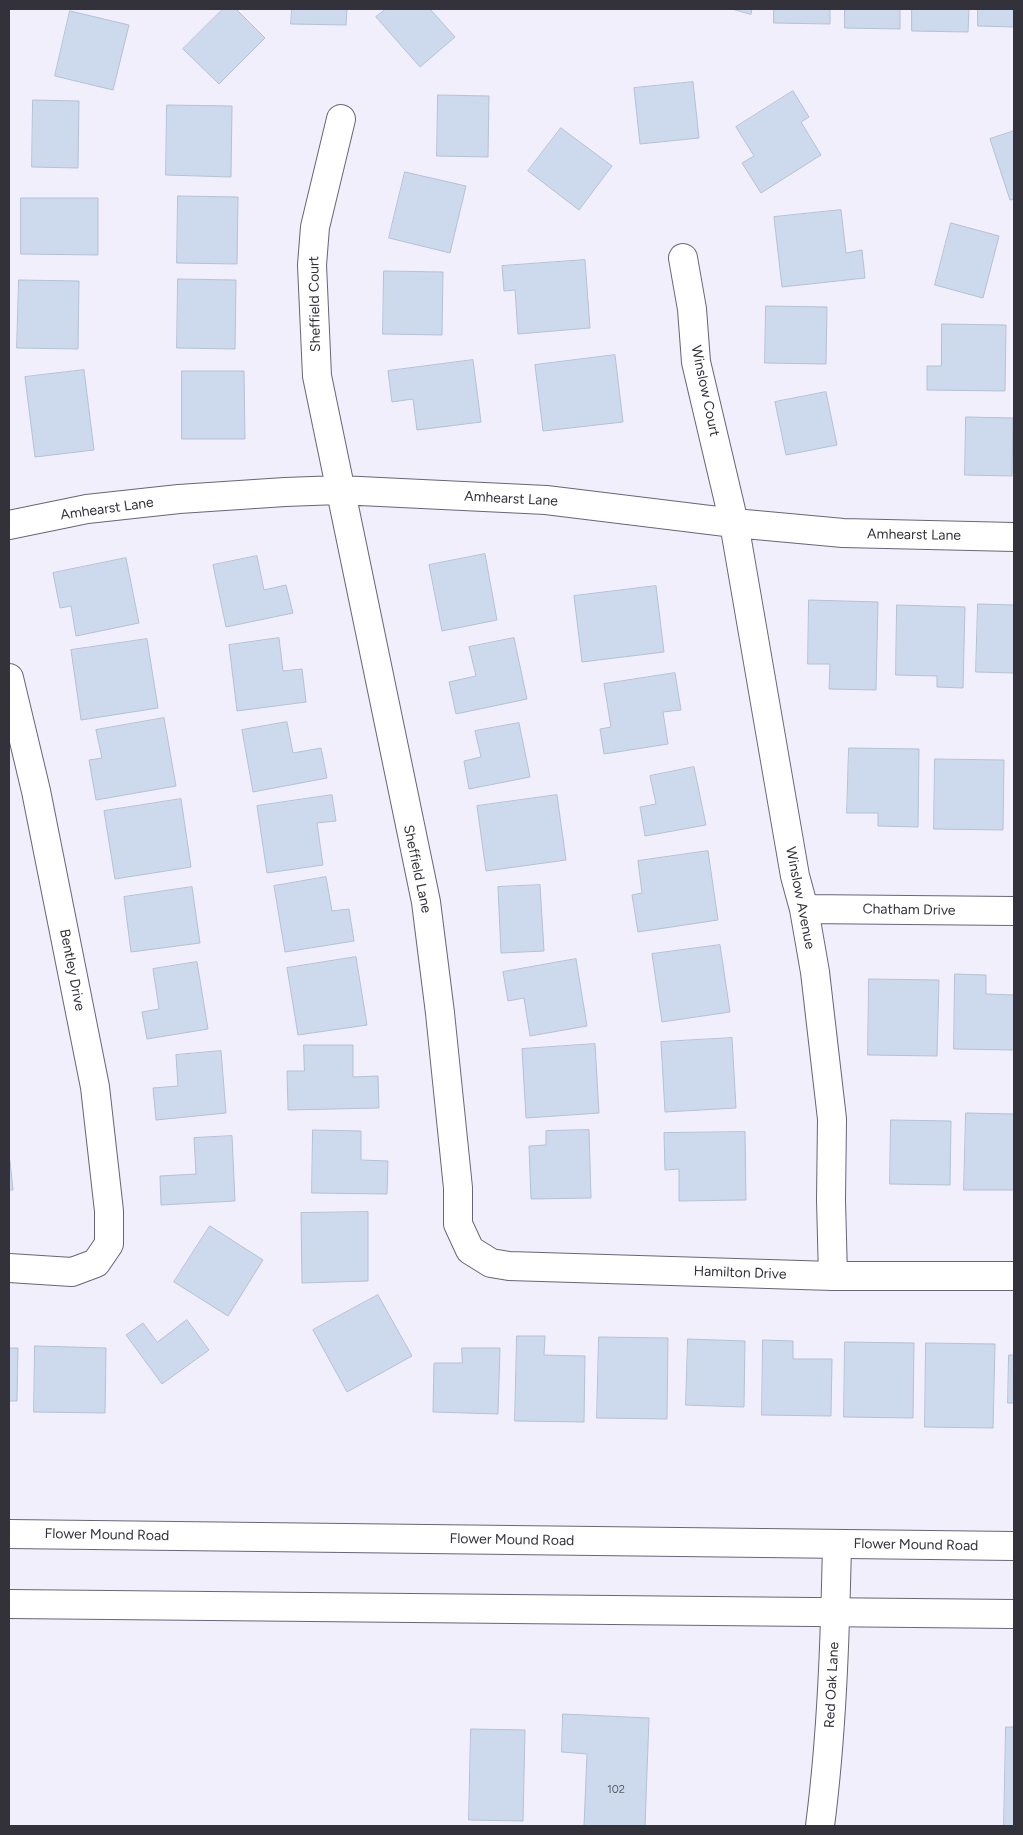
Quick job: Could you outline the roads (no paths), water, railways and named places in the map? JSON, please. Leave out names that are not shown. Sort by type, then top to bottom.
[{"type":"street","name":"Sheffield Court","points":[[339,490],[316,376],[312,265],[315,227],[341,119]]},
{"type":"street","name":"Winslow Court","points":[[683,258],[692,309],[696,362],[734,523]]},
{"type":"street","name":"Amhearst Lane","points":[[9,525],[87,509],[178,499],[339,490],[546,500],[734,523],[843,533],[1014,537]]},
{"type":"street","name":"Sheffield Lane","points":[[339,490],[426,902],[440,1012],[458,1188],[458,1224],[470,1250]]},
{"type":"street","name":"Winslow Avenue","points":[[734,523],[795,876],[804,909],[815,972],[832,1119],[831,1200],[833,1276]]},
{"type":"street","name":"Bentley Drive","points":[[9,678],[36,791],[95,1087],[109,1211],[109,1244],[96,1263],[72,1272],[9,1268]]},
{"type":"street","name":"Chatham Drive","points":[[804,909],[1014,911]]},
{"type":"street","name":"Hamilton Drive","points":[[470,1250],[491,1263],[509,1266],[833,1276],[1014,1276]]},
{"type":"street","name":"Flower Mound Road","points":[[9,1534],[1014,1546]]},
{"type":"street","name":"Red Oak Lane","points":[[820,1826],[826,1770],[836,1612],[837,1544]]},
{"type":"street","points":[[9,1604],[1014,1614]]}]
